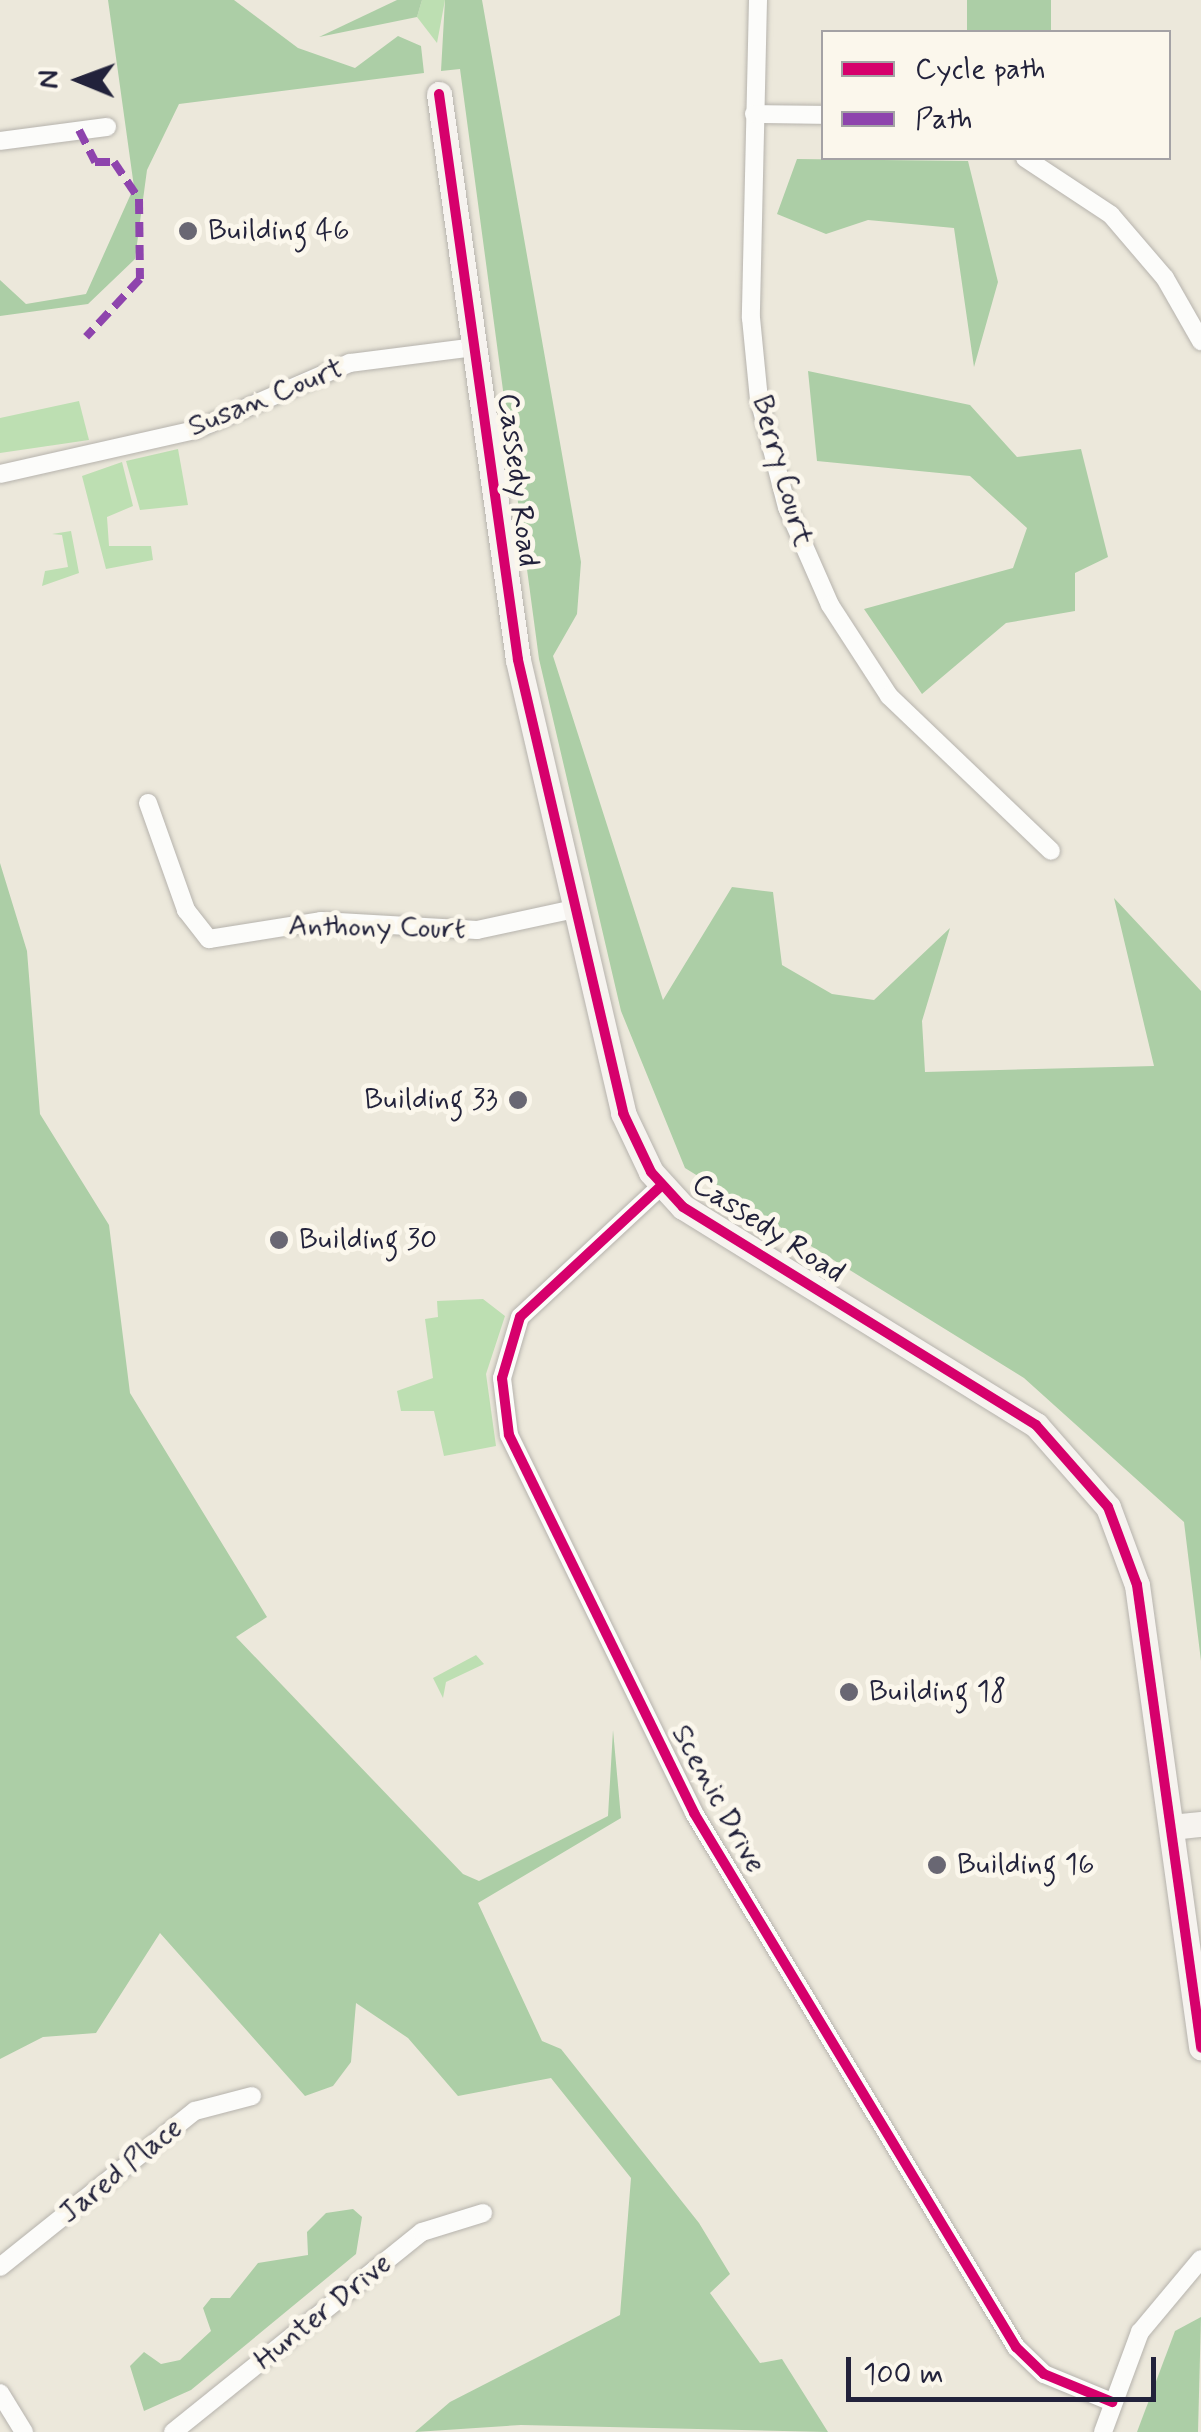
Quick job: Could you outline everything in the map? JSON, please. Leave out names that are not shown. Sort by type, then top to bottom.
[{"type":"street","name":"Berry Court","points":[[758,0],[754,362],[794,526],[889,696],[1050,851]]},
{"type":"street","name":"Cassedy Road","points":[[439,94],[518,660],[623,1114],[661,1186],[711,1228],[1036,1425],[1081,1469],[1118,1526],[1137,1585],[1201,2048]]},
{"type":"street","points":[[754,114],[821,115]]},
{"type":"street","points":[[0,140],[108,127]]},
{"type":"street","points":[[1029,160],[1111,215],[1165,278],[1201,341]]},
{"type":"street","name":"Susan Court","points":[[0,474],[195,430],[350,363],[475,347]]},
{"type":"street","name":"Anthony Court","points":[[148,803],[186,910],[208,938],[321,920],[478,930],[574,909]]},
{"type":"street","name":"Scenic Drive","points":[[661,1186],[520,1318],[502,1378],[510,1435],[694,1812],[1016,2347],[1044,2374],[1112,2402]]},
{"type":"street","points":[[1171,1827],[1201,1824]]},
{"type":"street","name":"Jared Place","points":[[0,2267],[195,2112],[252,2096]]},
{"type":"street","name":"Hunter Drive","points":[[173,2432],[422,2232],[483,2213]]},
{"type":"street","points":[[1103,2432],[1140,2332],[1201,2259]]},
{"type":"street","points":[[0,2393],[24,2432]]},
{"type":"green space","points":[[108,0],[234,0],[298,48],[355,68],[398,36],[421,46],[424,73],[179,104],[147,170],[135,259],[88,304],[0,316],[0,280],[26,304],[86,294],[134,187]]},
{"type":"green space","points":[[397,0],[422,0],[417,17],[319,37]]},
{"type":"green space","points":[[422,0],[445,0],[437,43],[417,17]]},
{"type":"green space","points":[[445,0],[482,0],[581,562],[577,614],[553,656],[663,1000],[732,887],[773,892],[782,965],[832,994],[874,1000],[950,928],[922,1021],[925,1072],[1154,1066],[1114,898],[1201,991],[1201,1661],[1184,1522],[1024,1378],[685,1168],[621,1011],[539,659],[460,69],[441,71]]},
{"type":"green space","points":[[967,0],[1051,0],[1051,30],[967,30]]},
{"type":"green space","points":[[797,159],[968,161],[998,282],[974,367],[954,228],[868,220],[826,234],[777,214]]},
{"type":"green space","points":[[808,371],[970,405],[1017,457],[1081,449],[1108,557],[1075,573],[1075,611],[1006,623],[922,694],[864,609],[1013,568],[1027,528],[970,476],[817,461]]},
{"type":"green space","points":[[79,401],[89,440],[0,453],[0,418]]},
{"type":"green space","points":[[178,449],[188,505],[140,510],[126,461]]},
{"type":"green space","points":[[122,462],[133,506],[107,517],[109,546],[151,546],[153,560],[106,569],[82,476]]},
{"type":"green space","points":[[71,531],[79,573],[42,586],[45,571],[68,567],[62,535],[52,534]]},
{"type":"green space","points":[[0,863],[27,951],[40,1114],[109,1225],[130,1393],[267,1617],[236,1637],[463,1874],[479,1881],[608,1816],[613,1730],[621,1818],[478,1903],[542,2041],[561,2049],[699,2223],[730,2274],[710,2293],[760,2363],[782,2359],[828,2432],[521,2425],[415,2432],[450,2402],[620,2315],[631,2178],[551,2078],[458,2096],[408,2038],[356,2003],[351,2062],[333,2086],[305,2096],[160,1933],[96,2033],[43,2037],[0,2059]]},
{"type":"green space","points":[[483,1299],[505,1316],[486,1374],[496,1446],[444,1456],[434,1411],[401,1411],[397,1391],[433,1378],[425,1319],[438,1317],[437,1301]]},
{"type":"green space","points":[[476,1655],[484,1664],[446,1682],[443,1698],[433,1678]]},
{"type":"green space","points":[[353,2209],[362,2217],[356,2254],[191,2390],[144,2411],[130,2366],[144,2352],[161,2364],[180,2360],[211,2331],[203,2308],[211,2298],[230,2298],[258,2263],[308,2255],[307,2232],[326,2213]]},
{"type":"green space","points":[[1201,2317],[1198,2432],[1137,2432],[1175,2331]]},
{"type":"marked path","points":[[79,130],[95,162],[114,162],[139,199],[140,279],[86,337]]},
{"type":"cycle path","points":[[439,94],[518,660],[623,1113],[651,1172],[683,1207],[1036,1425],[1108,1507],[1137,1585],[1201,2048]]},
{"type":"cycle path","points":[[661,1186],[520,1317],[502,1378],[509,1435],[694,1813],[1016,2347],[1044,2374],[1112,2402]]},
{"type":"place","name":"Building 46","points":[[188,231]]},
{"type":"place","name":"Building 33","points":[[518,1100]]},
{"type":"place","name":"Building 30","points":[[279,1240]]},
{"type":"place","name":"Building 18","points":[[849,1692]]},
{"type":"place","name":"Building 16","points":[[937,1865]]}]
